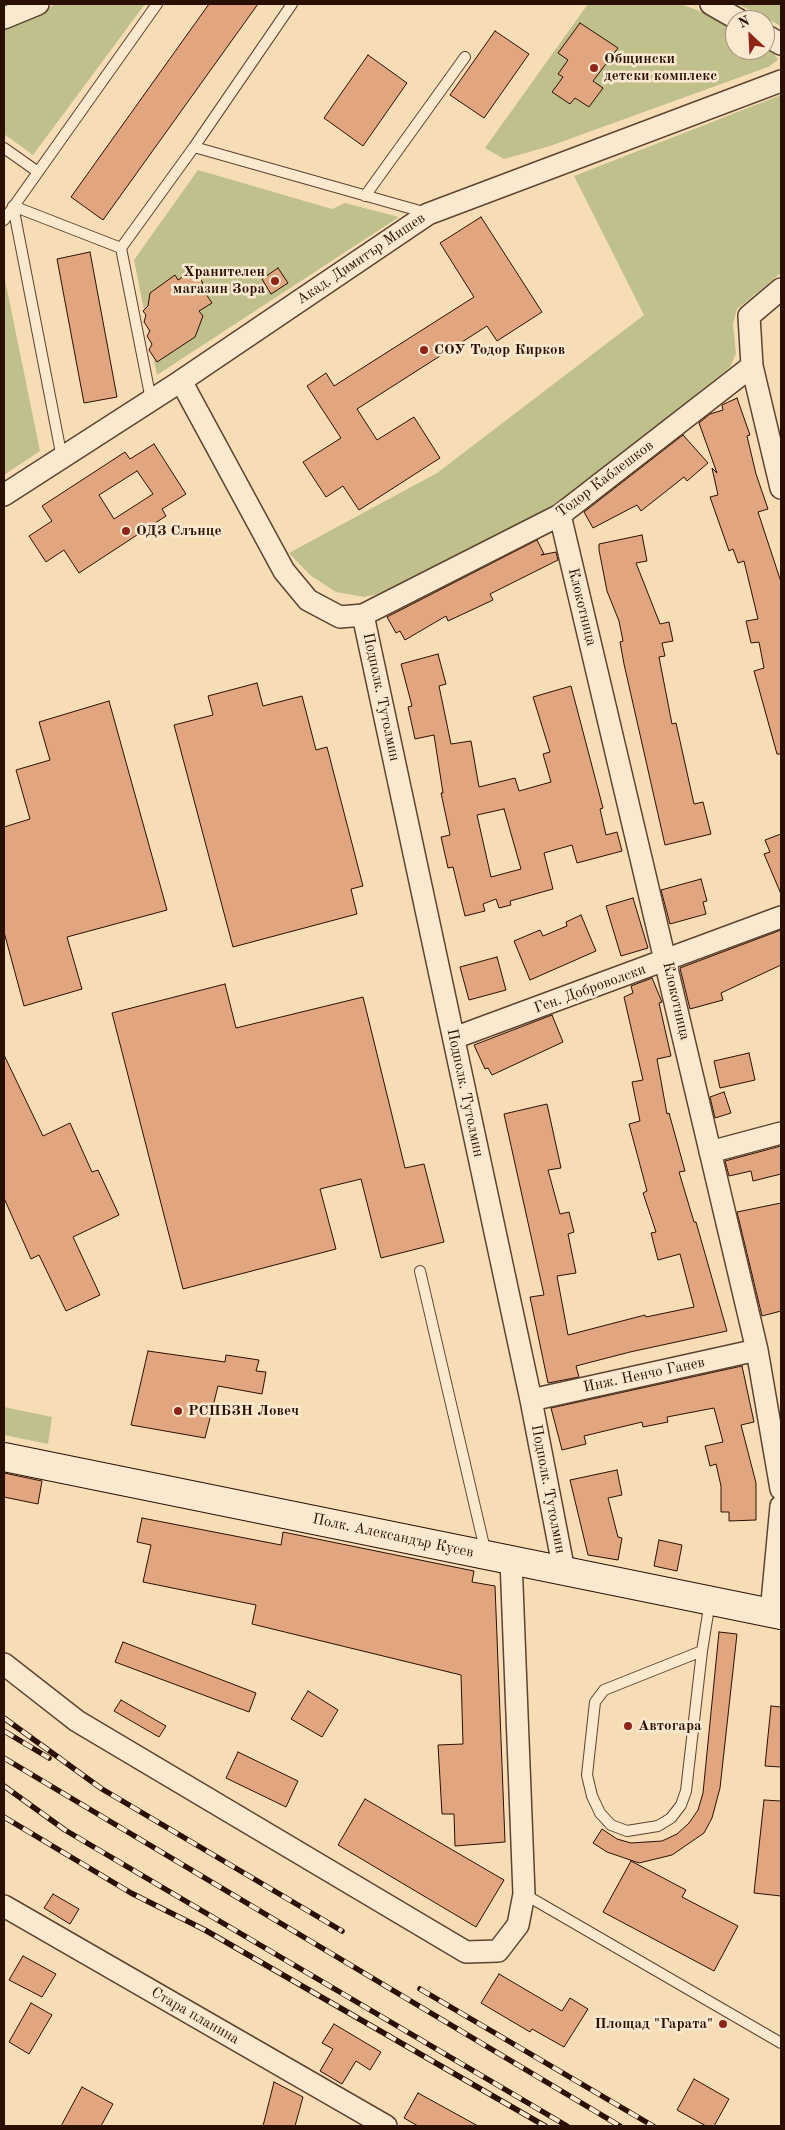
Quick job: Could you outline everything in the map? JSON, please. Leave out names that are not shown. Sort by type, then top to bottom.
[{"type":"street","points":[[4,18],[38,4]]},
{"type":"street","points":[[711,4],[725,12]]},
{"type":"street","name":"Акад. Димитър Мишев","points":[[4,495],[181,381],[428,214],[781,81]]},
{"type":"street","points":[[781,289],[749,316],[752,366],[781,488]]},
{"type":"street","name":"Тодор Каблешков","points":[[363,615],[560,515],[752,366]]},
{"type":"street","points":[[181,381],[284,571],[308,600],[340,617],[363,615]]},
{"type":"street","name":"Клокотница","points":[[560,515],[667,961],[757,1350],[781,1489]]},
{"type":"street","name":"Подполк. Тутолмин","points":[[363,615],[531,1400],[564,1571]]},
{"type":"street","name":"Ген. Доброволски","points":[[454,1038],[667,961],[781,917]]},
{"type":"street","points":[[710,1152],[781,1133]]},
{"type":"street","name":"Инж. Ненчо Ганев","points":[[531,1400],[757,1350]]},
{"type":"street","name":"Полк. Александър Кусев","points":[[4,1457],[776,1614]]},
{"type":"street","points":[[776,1614],[781,1506]]},
{"type":"street","points":[[4,1664],[77,1721],[466,1952],[498,1951],[518,1925],[524,1894],[498,1557]]},
{"type":"street","name":"Стара планина","points":[[4,1906],[386,2126]]},
{"type":"lane","points":[[4,220],[157,4]]},
{"type":"lane","points":[[151,400],[121,248],[292,4]]},
{"type":"lane","points":[[365,196],[465,57]]},
{"type":"lane","points":[[194,146],[428,214]]},
{"type":"lane","points":[[4,148],[38,172]]},
{"type":"lane","points":[[13,206],[121,248]]},
{"type":"lane","points":[[13,206],[62,458]]},
{"type":"lane","points":[[420,1271],[498,1557]]},
{"type":"lane","points":[[702,1650],[604,1690],[595,1702],[587,1775],[592,1796],[600,1813],[611,1825],[627,1831],[658,1826],[671,1818],[681,1805],[686,1791],[702,1650],[710,1600]]},
{"type":"lane","points":[[524,1894],[781,2042]]},
{"type":"green space","points":[[57,4],[145,4],[33,155],[4,134],[4,26]]},
{"type":"green space","points":[[588,4],[680,4],[697,10],[725,25],[725,60],[775,60],[775,55],[778,60],[768,67],[550,146],[504,159],[485,148]]},
{"type":"green space","points":[[738,4],[781,4],[781,26],[775,23],[775,10],[750,10]]},
{"type":"green space","points":[[781,95],[781,273],[737,309],[733,324],[736,354],[730,367],[555,507],[392,591],[364,597],[336,592],[310,575],[289,553],[437,473],[644,315],[574,176]]},
{"type":"green space","points":[[198,170],[332,209],[345,203],[399,217],[157,375],[134,260]]},
{"type":"green space","points":[[4,275],[40,451],[4,475]]},
{"type":"green space","points":[[4,1407],[52,1417],[48,1444],[4,1435]]},
{"type":"building","points":[[209,4],[258,4],[103,220],[71,197]]},
{"type":"building","points":[[580,23],[618,48],[593,81],[603,88],[589,107],[575,98],[570,104],[552,92],[563,77],[558,74],[568,60],[558,53]]},
{"type":"building","points":[[495,31],[529,54],[484,118],[450,95]]},
{"type":"building","points":[[368,55],[407,83],[363,146],[324,118]]},
{"type":"building","points":[[481,217],[542,312],[497,341],[487,326],[357,409],[377,440],[414,417],[440,458],[359,510],[343,486],[326,497],[303,462],[341,438],[307,386],[326,373],[334,386],[474,297],[440,243]]},
{"type":"building","points":[[90,252],[117,397],[84,403],[57,259]]},
{"type":"building","name":"Хранителен магазин Зора","points":[[278,268],[288,283],[271,294],[262,279]]},
{"type":"building","points":[[196,272],[203,283],[200,285],[212,303],[199,311],[203,316],[195,337],[157,362],[149,350],[152,344],[147,336],[150,331],[144,322],[146,315],[143,311],[148,306],[150,293],[175,275],[178,280]]},
{"type":"building","points":[[737,398],[750,435],[747,436],[756,474],[768,509],[758,512],[781,582],[781,754],[777,754],[754,671],[764,668],[759,642],[751,643],[746,621],[758,619],[744,561],[738,563],[733,549],[729,551],[710,497],[718,495],[712,468],[717,473],[699,423],[710,414],[723,410],[722,405]]},
{"type":"building","points":[[683,435],[708,463],[687,481],[684,477],[641,511],[637,505],[593,528],[584,512]]},
{"type":"building","points":[[154,444],[186,494],[162,509],[166,516],[79,573],[64,550],[46,562],[29,536],[52,521],[42,506],[125,452],[130,459]],"holes":[[[137,471],[153,494],[114,519],[99,495]]]},
{"type":"building","points":[[642,535],[647,561],[636,563],[660,624],[669,622],[673,641],[662,643],[665,656],[659,657],[672,724],[676,723],[694,804],[703,802],[711,834],[665,845],[624,664],[620,642],[623,641],[619,621],[607,591],[599,550],[599,544]]},
{"type":"building","points":[[537,540],[544,554],[541,555],[556,552],[558,560],[490,594],[493,600],[448,621],[446,616],[405,640],[400,631],[396,633],[387,617]]},
{"type":"building","points":[[438,654],[446,684],[439,686],[451,744],[471,741],[479,787],[515,778],[519,791],[551,782],[543,754],[550,752],[533,697],[571,686],[603,808],[600,809],[606,835],[617,832],[622,851],[577,863],[572,845],[544,853],[553,889],[510,901],[511,905],[499,908],[496,899],[483,904],[485,911],[465,916],[453,867],[448,868],[441,837],[450,835],[441,793],[443,793],[434,735],[415,739],[408,707],[412,706],[401,664]],"holes":[[[504,809],[521,869],[491,877],[477,815]]]},
{"type":"building","points":[[257,683],[263,706],[302,696],[316,750],[327,747],[363,886],[351,889],[357,914],[233,947],[174,725],[213,715],[208,696]]},
{"type":"building","points":[[109,701],[167,910],[67,937],[82,989],[24,1006],[4,932],[4,827],[30,819],[16,770],[50,760],[39,722]]},
{"type":"building","points":[[781,834],[781,894],[764,854],[770,852],[765,840]]},
{"type":"building","points":[[701,879],[707,901],[703,902],[706,914],[670,924],[661,890]]},
{"type":"building","points":[[633,898],[648,948],[621,956],[606,906]]},
{"type":"building","points":[[581,915],[596,951],[530,980],[514,941],[540,930],[543,936],[567,926],[566,922]]},
{"type":"building","points":[[781,930],[781,965],[721,993],[723,1000],[690,1009],[680,968]]},
{"type":"building","points":[[497,957],[506,990],[469,1000],[460,967]]},
{"type":"building","points":[[652,978],[662,1002],[659,1003],[671,1056],[657,1059],[667,1114],[669,1113],[685,1171],[679,1172],[694,1222],[696,1222],[727,1331],[576,1366],[579,1377],[548,1383],[530,1297],[544,1295],[504,1114],[547,1104],[561,1168],[548,1170],[560,1214],[569,1212],[574,1232],[568,1234],[576,1273],[557,1276],[568,1335],[645,1315],[646,1317],[694,1307],[680,1254],[658,1260],[651,1233],[656,1232],[643,1193],[647,1191],[629,1124],[640,1121],[632,1082],[643,1080],[624,997],[633,993],[631,986]]},
{"type":"building","points":[[225,984],[236,1028],[363,997],[405,1168],[424,1164],[444,1242],[381,1258],[361,1179],[320,1189],[336,1249],[183,1289],[112,1013]]},
{"type":"building","points":[[552,1015],[563,1042],[492,1075],[488,1068],[485,1069],[474,1045]]},
{"type":"building","points":[[749,1053],[755,1080],[720,1088],[714,1061]]},
{"type":"building","points":[[4,1055],[43,1136],[70,1123],[92,1172],[98,1170],[119,1215],[73,1237],[100,1295],[66,1311],[39,1255],[31,1259],[4,1198]]},
{"type":"building","points":[[724,1092],[731,1113],[715,1118],[710,1097]]},
{"type":"building","points":[[781,1146],[781,1174],[753,1181],[751,1171],[729,1176],[725,1161]]},
{"type":"building","points":[[781,1203],[781,1311],[762,1316],[737,1212]]},
{"type":"building","points":[[148,1351],[225,1362],[226,1355],[259,1360],[256,1371],[266,1372],[262,1394],[218,1386],[205,1438],[131,1425]]},
{"type":"building","points":[[742,1366],[754,1422],[741,1425],[756,1483],[756,1520],[729,1521],[729,1512],[721,1512],[721,1486],[716,1464],[710,1466],[705,1446],[723,1442],[714,1408],[667,1417],[668,1422],[643,1427],[642,1422],[584,1436],[586,1444],[562,1450],[551,1408]]},
{"type":"building","points":[[617,1470],[622,1495],[608,1498],[618,1537],[622,1538],[618,1560],[588,1555],[570,1480]]},
{"type":"building","points":[[4,1473],[42,1481],[38,1504],[4,1497]]},
{"type":"building","points":[[142,1518],[281,1545],[283,1532],[474,1571],[472,1582],[495,1586],[505,1842],[455,1846],[454,1814],[442,1814],[438,1745],[463,1744],[461,1675],[252,1624],[256,1605],[143,1582],[151,1545],[137,1542]]},
{"type":"building","points":[[659,1540],[682,1545],[677,1571],[654,1566]]},
{"type":"building","points":[[719,1632],[737,1634],[720,1788],[712,1818],[704,1833],[672,1855],[639,1863],[607,1852],[593,1843],[602,1829],[617,1839],[631,1843],[662,1841],[677,1834],[689,1823],[698,1810],[703,1793]]},
{"type":"building","points":[[123,1642],[256,1693],[249,1712],[115,1662]]},
{"type":"building","points":[[308,1691],[338,1710],[322,1737],[291,1719]]},
{"type":"building","points":[[121,1700],[166,1726],[159,1737],[114,1711]]},
{"type":"building","points":[[771,1706],[781,1707],[781,1767],[765,1766]]},
{"type":"building","points":[[238,1752],[298,1781],[286,1807],[226,1778]]},
{"type":"building","points":[[365,1799],[504,1880],[476,1927],[338,1845]]},
{"type":"building","points":[[764,1800],[781,1801],[781,1896],[754,1893]]},
{"type":"building","points":[[631,1861],[686,1890],[682,1897],[738,1926],[714,1971],[603,1912]]},
{"type":"building","points":[[53,1894],[79,1909],[70,1924],[44,1908]]},
{"type":"building","points":[[23,1956],[56,1974],[42,1997],[9,1980]]},
{"type":"building","points":[[499,1974],[562,2011],[570,1998],[588,2009],[564,2047],[532,2029],[530,2032],[481,2003]]},
{"type":"building","points":[[31,2003],[52,2015],[29,2054],[9,2042]]},
{"type":"building","points":[[334,2024],[381,2052],[370,2070],[356,2061],[342,2084],[320,2071],[333,2049],[322,2043]]},
{"type":"building","points":[[694,2079],[729,2099],[714,2126],[706,2126],[677,2110]]},
{"type":"building","points":[[274,2082],[303,2097],[295,2126],[263,2126]]},
{"type":"building","points":[[82,2087],[113,2104],[101,2126],[61,2126]]},
{"type":"building","points":[[418,2093],[478,2126],[418,2126],[404,2118]]},
{"type":"railway","points":[[4,1718],[102,1789],[342,1931]]},
{"type":"railway","points":[[4,1731],[49,1758]]},
{"type":"railway","points":[[4,1758],[620,2126]]},
{"type":"railway","points":[[4,1786],[65,1830],[567,2126]]},
{"type":"railway","points":[[4,1817],[131,1893],[205,1930],[545,2126]]},
{"type":"railway","points":[[420,1989],[653,2126]]},
{"type":"place","name":"Общински детски комплекс","points":[[594,68]]},
{"type":"place","name":"Хранителен магазин Зора","points":[[275,281]]},
{"type":"place","name":"СОУ Тодор Кирков","points":[[424,350]]},
{"type":"place","name":"ОДЗ Слънце","points":[[126,531]]},
{"type":"place","name":"РСПБЗН Ловеч","points":[[178,1411]]},
{"type":"place","name":"Автогара","points":[[628,1726]]},
{"type":"place","name":"Площад \"Гарата\"","points":[[723,2024]]}]
